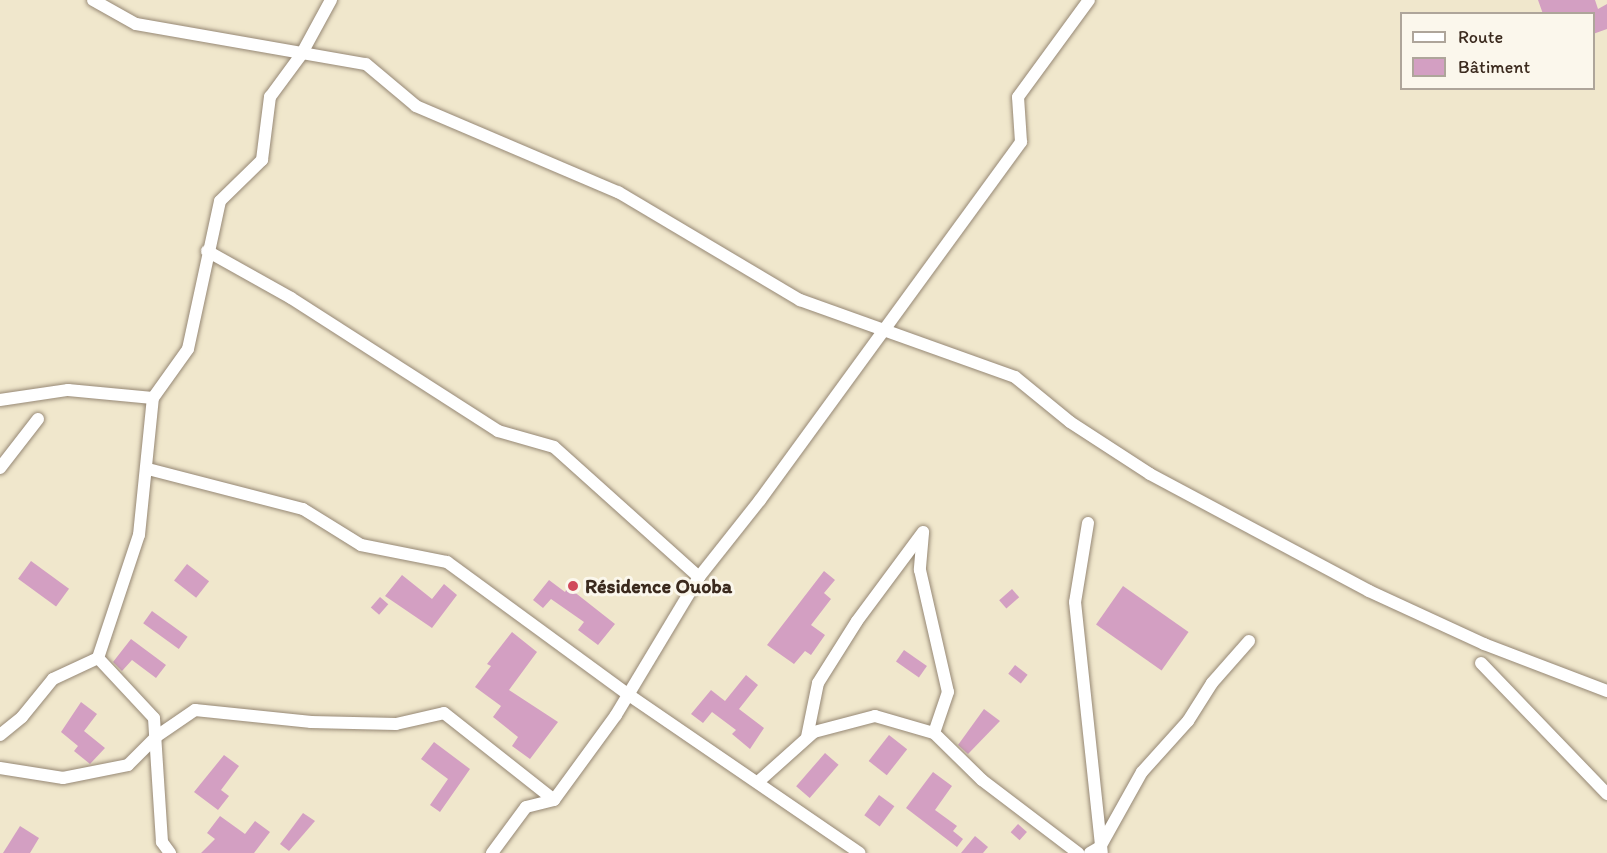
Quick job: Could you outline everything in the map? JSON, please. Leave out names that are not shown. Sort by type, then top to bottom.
[{"type":"street","points":[[93,0],[135,24],[366,64],[416,106],[618,192],[800,300],[1015,377],[1070,422],[1150,474],[1369,591],[1484,644],[1607,691]]},
{"type":"street","points":[[0,735],[22,717],[53,679],[98,658],[139,535],[148,469],[153,398],[188,349],[207,251],[220,201],[261,160],[270,97],[301,54],[331,0]]},
{"type":"street","points":[[492,853],[526,807],[555,800],[616,715],[626,693],[659,647],[699,577],[760,500],[1021,142],[1018,97],[1089,0]]},
{"type":"street","points":[[207,251],[291,298],[498,431],[554,447],[699,577]]},
{"type":"street","points":[[0,400],[68,390],[153,398]]},
{"type":"street","points":[[0,468],[38,419]]},
{"type":"street","points":[[148,469],[303,509],[361,545],[447,562],[626,693],[860,853]]},
{"type":"street","points":[[1088,524],[1075,602],[1097,851]]},
{"type":"street","points":[[807,737],[818,683],[857,621],[923,532],[920,570],[948,692],[934,733]]},
{"type":"street","points":[[1097,851],[1142,772],[1188,721],[1212,683],[1249,641]]},
{"type":"street","points":[[98,658],[154,718],[157,736],[162,842],[170,853]]},
{"type":"street","points":[[1480,663],[1607,794]]},
{"type":"street","points":[[0,768],[63,778],[128,765],[157,736],[195,710],[311,722],[396,724],[444,713],[555,800]]},
{"type":"street","points":[[758,782],[814,732],[875,716],[934,733],[982,780],[1078,853]]},
{"type":"building","points":[[1538,0],[1595,0],[1598,9],[1607,4],[1607,29],[1595,33],[1595,12],[1542,12]]},
{"type":"building","points":[[31,561],[69,589],[56,606],[18,579]]},
{"type":"building","points":[[187,564],[209,581],[196,598],[174,581]]},
{"type":"building","points":[[824,571],[835,580],[824,593],[831,599],[811,625],[825,635],[811,655],[805,651],[794,664],[767,645]]},
{"type":"building","points":[[402,575],[432,599],[444,584],[457,595],[432,628],[385,596]]},
{"type":"building","points":[[549,580],[565,592],[568,587],[615,624],[598,645],[578,630],[584,622],[551,599],[543,608],[533,600]]},
{"type":"building","points":[[1123,586],[1189,632],[1162,670],[1096,625]]},
{"type":"building","points":[[1012,589],[1019,597],[1006,608],[999,600]]},
{"type":"building","points":[[380,597],[388,604],[379,615],[371,608]]},
{"type":"building","points":[[152,611],[188,637],[179,649],[143,623]]},
{"type":"building","points":[[512,632],[537,652],[509,690],[558,722],[530,759],[512,746],[518,737],[493,717],[501,706],[475,687],[491,666],[487,664]]},
{"type":"building","points":[[131,639],[166,665],[156,678],[132,660],[122,671],[113,662]]},
{"type":"building","points":[[904,650],[927,666],[919,678],[896,661]]},
{"type":"building","points":[[1015,665],[1028,675],[1021,684],[1008,674]]},
{"type":"building","points":[[746,675],[758,685],[739,709],[764,728],[750,749],[732,734],[736,730],[712,712],[703,723],[691,714],[711,690],[725,701]]},
{"type":"building","points":[[81,702],[97,714],[84,731],[105,748],[90,764],[74,751],[78,746],[61,732]]},
{"type":"building","points":[[984,709],[1000,721],[968,754],[958,745]]},
{"type":"building","points":[[889,735],[907,749],[887,775],[869,761]]},
{"type":"building","points":[[434,742],[470,769],[440,812],[430,805],[448,779],[421,759]]},
{"type":"building","points":[[825,753],[839,765],[810,798],[796,786]]},
{"type":"building","points":[[224,755],[239,766],[221,790],[229,796],[218,810],[194,792]]},
{"type":"building","points":[[933,772],[952,786],[935,810],[957,826],[953,831],[963,839],[957,847],[906,808]]},
{"type":"building","points":[[879,795],[894,806],[880,826],[864,815]]},
{"type":"building","points":[[303,813],[315,821],[289,851],[280,844]]},
{"type":"building","points":[[220,816],[245,834],[255,821],[270,832],[254,853],[201,853],[215,839],[207,833]]},
{"type":"building","points":[[1018,824],[1027,832],[1020,840],[1011,832]]},
{"type":"building","points":[[20,826],[39,838],[30,853],[3,853]]},
{"type":"building","points":[[975,836],[988,847],[983,853],[961,853]]},
{"type":"place","name":"Résidence Ouoba","points":[[573,586]]}]
